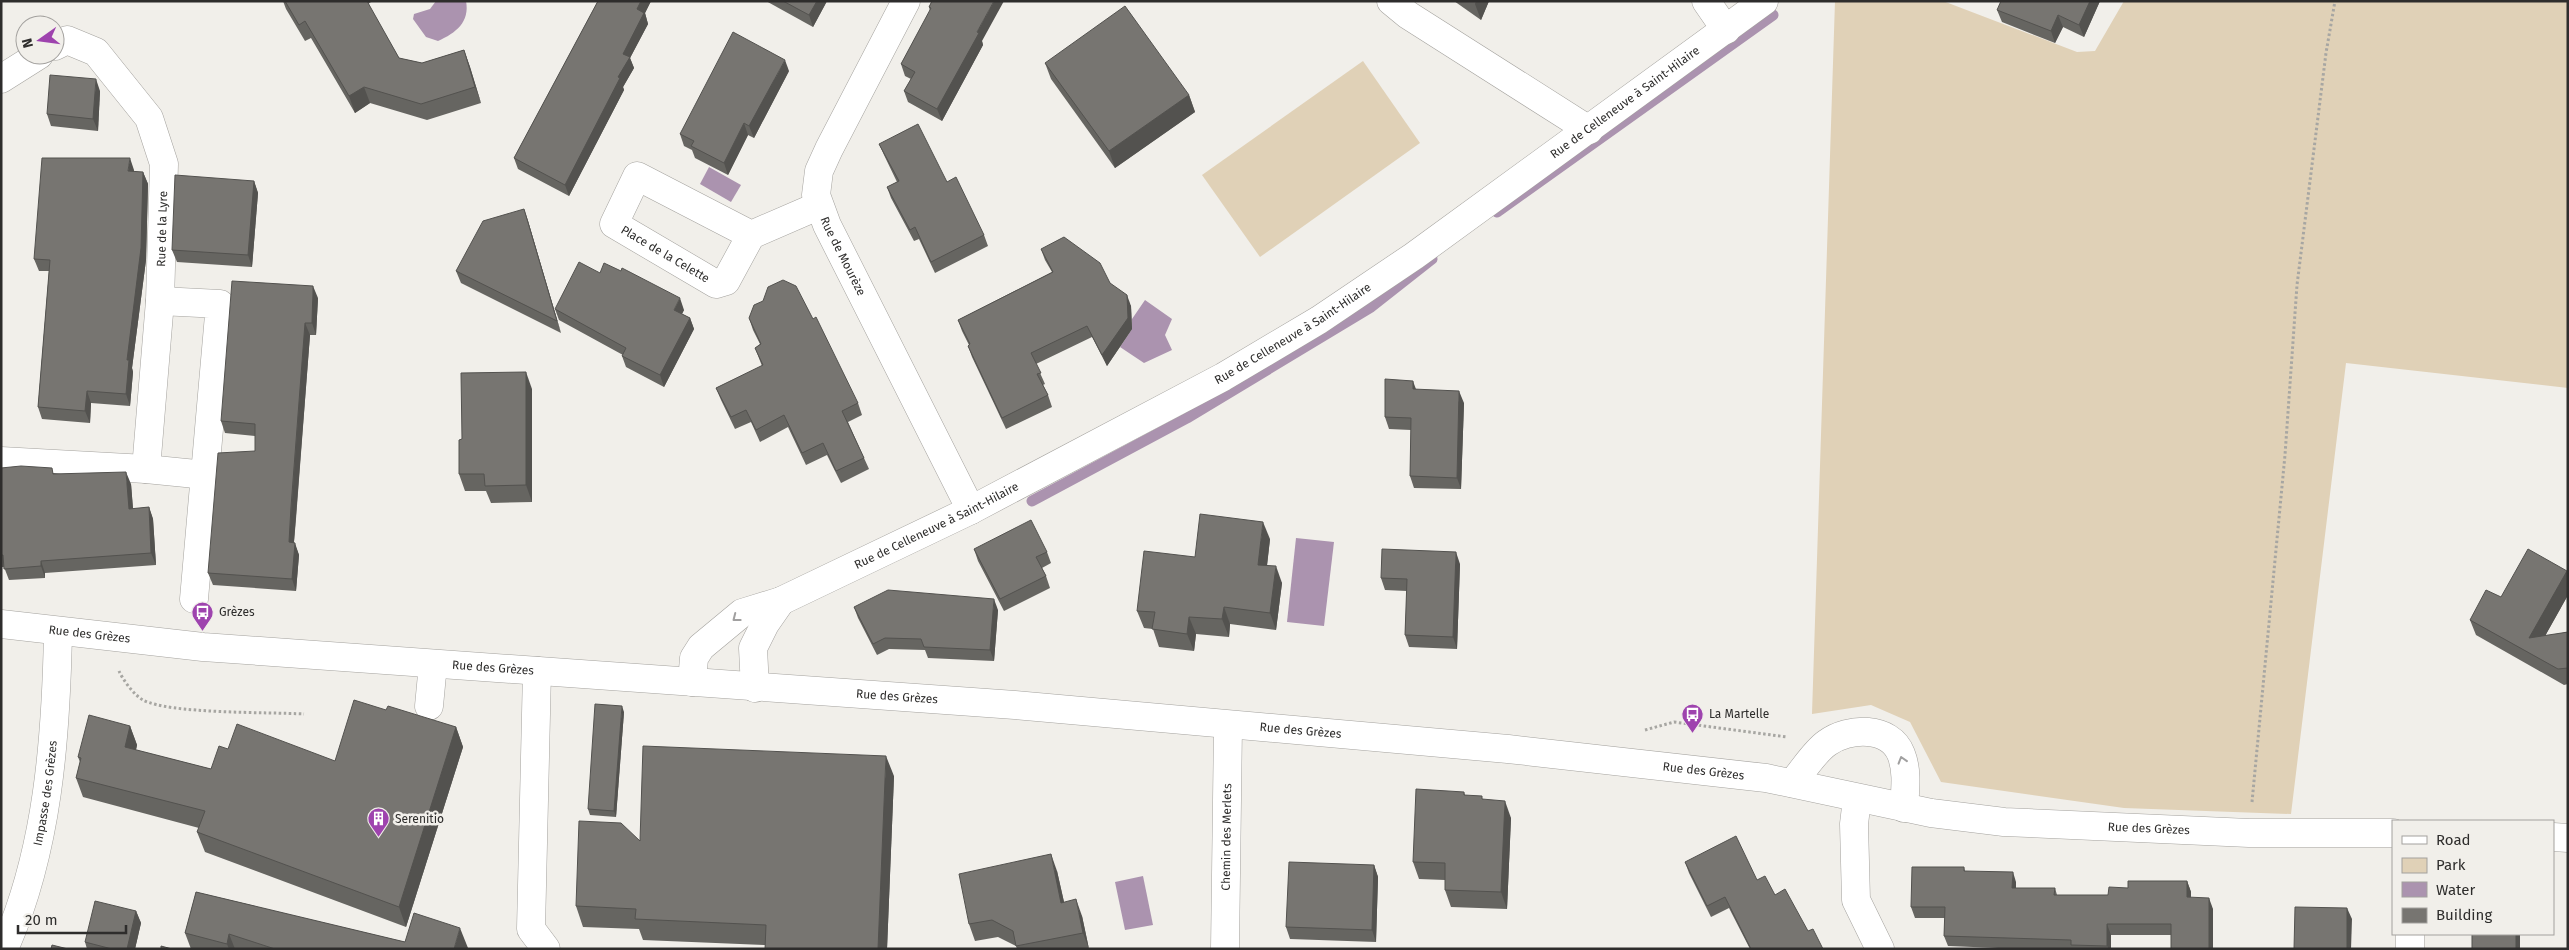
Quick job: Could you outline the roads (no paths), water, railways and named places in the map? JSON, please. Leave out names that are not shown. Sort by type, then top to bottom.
[{"type":"street","name":"Rue de Mourèze","points":[[906,1],[828,149],[817,178],[816,195],[818,206],[971,510]]},
{"type":"street","points":[[1391,1],[1408,15],[1589,130]]},
{"type":"street","points":[[1706,1],[1726,30]]},
{"type":"street","name":"Rue de Celleneuve à Saint-Hilaire","points":[[692,682],[694,658],[702,647],[742,613],[781,601],[971,510],[1223,377],[1319,320],[1414,256],[1764,1]]},
{"type":"street","name":"Rue de la Lyre","points":[[65,41],[67,40],[96,52],[149,118],[164,164],[160,301],[146,469]]},
{"type":"street","points":[[1,79],[23,65]]},
{"type":"street","name":"Place de la Celette","points":[[637,176],[751,235],[726,281],[716,284],[614,224],[637,176]]},
{"type":"street","points":[[751,235],[818,206]]},
{"type":"street","points":[[160,301],[220,304],[194,599]]},
{"type":"street","points":[[1,461],[146,469],[206,475]]},
{"type":"street","name":"Rue de Celleneuve à Saint-Hilaire","points":[[755,688],[753,648],[765,624],[781,601]]},
{"type":"street","name":"Rue des Grèzes","points":[[1,624],[202,647],[1014,705],[1228,726],[1508,749],[1792,783],[1904,808],[2004,822],[2250,832],[2392,833]]},
{"type":"street","name":"Impasse des Grèzes","points":[[4,949],[30,879],[41,821],[52,743],[58,632]]},
{"type":"street","points":[[429,706],[433,664]]},
{"type":"street","points":[[537,671],[531,929],[546,949]]},
{"type":"street","name":"Chemin des Merlets","points":[[1225,949],[1228,726]]},
{"type":"street","points":[[1792,783],[1827,743],[1848,733],[1875,733],[1886,738],[1901,753],[1906,772],[1904,808]]},
{"type":"street","points":[[1857,799],[1854,824],[1856,900],[1880,949]]},
{"type":"street","points":[[2554,837],[2568,838]]},
{"type":"street","points":[[2410,935],[2410,949]]},
{"type":"water","points":[[436,1],[466,1],[467,8],[464,21],[460,26],[451,34],[438,41],[426,37],[413,19],[414,14],[430,9]]},
{"type":"water","points":[[709,167],[741,185],[731,202],[700,184]]},
{"type":"water","points":[[1145,300],[1172,319],[1165,335],[1172,350],[1144,363],[1120,347],[1132,329],[1132,319]]},
{"type":"water","points":[[1296,538],[1334,542],[1324,626],[1287,622]]},
{"type":"water","points":[[1143,876],[1153,925],[1125,930],[1115,882]]},
{"type":"waterway","points":[[1497,212],[1773,15]]},
{"type":"waterway","points":[[1032,501],[1187,418],[1371,307],[1432,259]]},
{"type":"place","name":"Grèzes","points":[[203,631]]},
{"type":"place","name":"La Martelle","points":[[1693,733]]},
{"type":"place","name":"Serenitio","points":[[379,838]]}]
